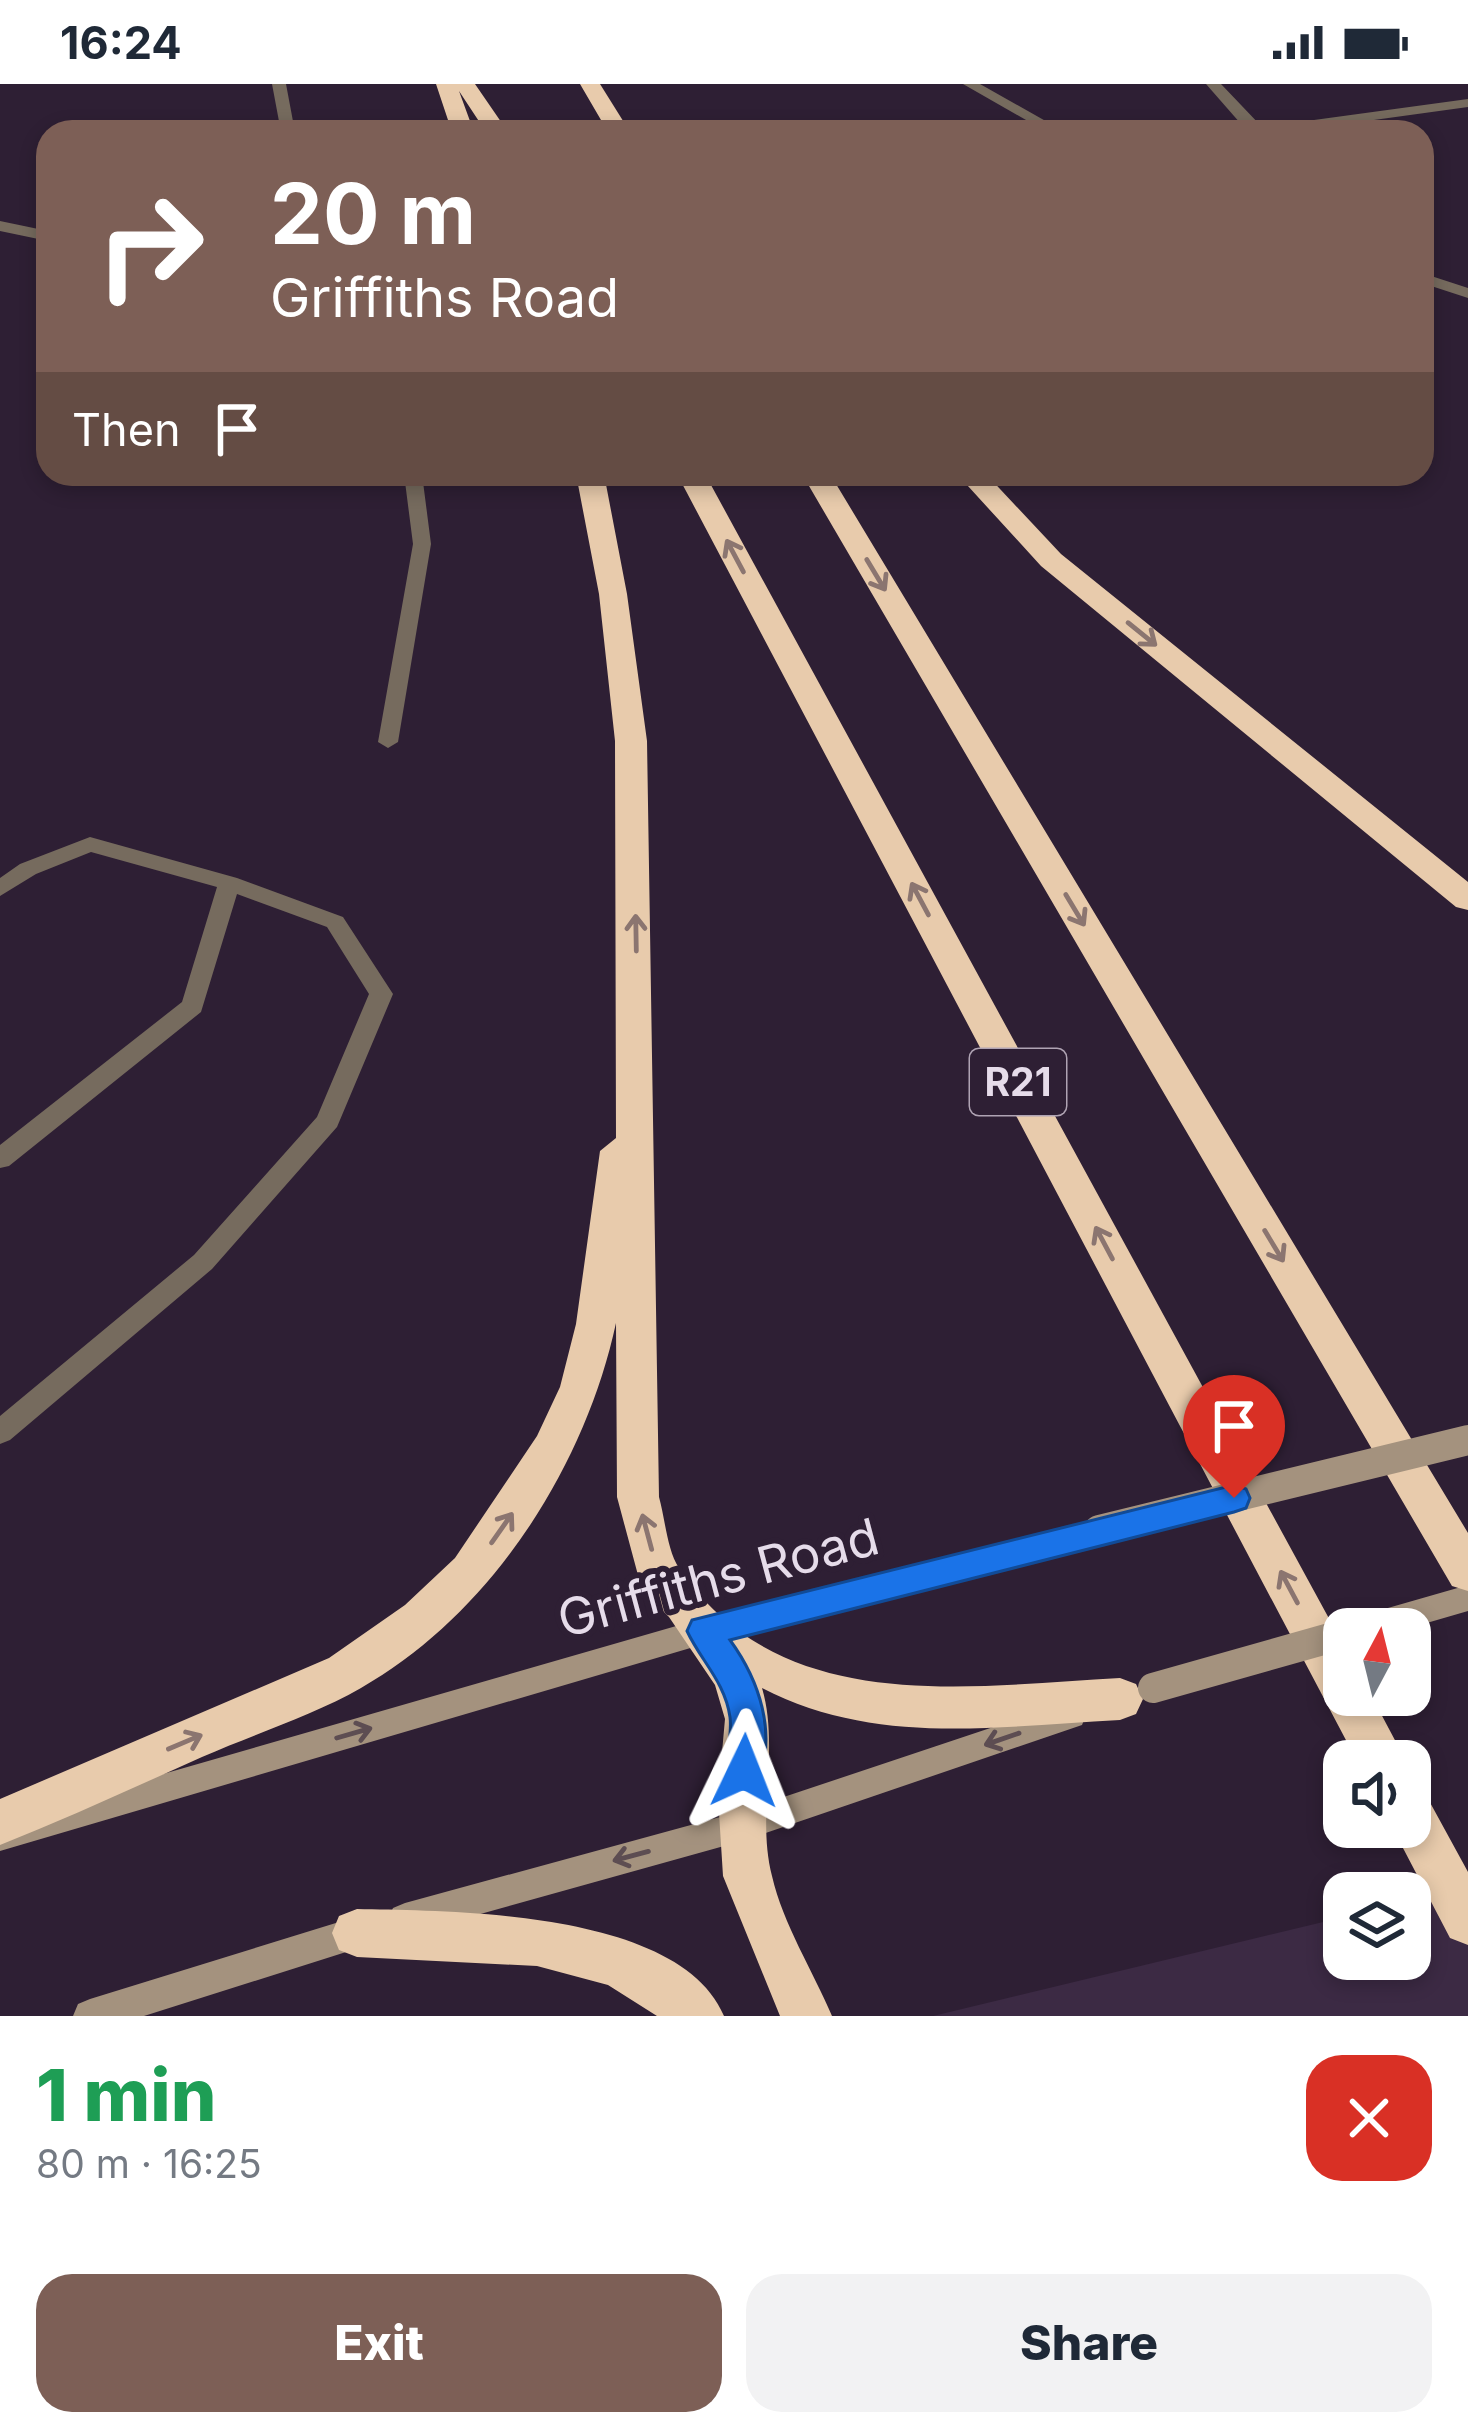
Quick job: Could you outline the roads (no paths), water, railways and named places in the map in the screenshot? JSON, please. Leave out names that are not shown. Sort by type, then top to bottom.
[{"type":"highway","points":[[446,84],[459,120]]},
{"type":"highway","points":[[465,84],[488,120]]},
{"type":"highway","points":[[590,84],[613,120]]},
{"type":"highway","points":[[592,486],[613,594],[631,741],[638,1497],[658,1576],[736,1677],[748,1719],[742,1826],[747,1876],[806,2016]]},
{"type":"highway","name":"R21","points":[[698,486],[1323,1649]]},
{"type":"highway","points":[[824,486],[1468,1573]]},
{"type":"highway","points":[[982,486],[1052,560],[1468,899]]},
{"type":"highway","points":[[0,1822],[345,1673],[421,1619],[471,1572],[544,1463],[581,1387],[596,1324],[637,1008]]},
{"type":"highway","points":[[704,1631],[802,1685],[844,1700],[908,1706],[1136,1694]]},
{"type":"highway","points":[[1429,1848],[1468,1921]]},
{"type":"highway","points":[[357,1933],[518,1938],[606,1954],[675,1995],[698,2016]]},
{"type":"street","name":"Griffiths Road","points":[[0,1836],[704,1631],[1468,1440]]},
{"type":"street","points":[[1431,1609],[1468,1598]]},
{"type":"street","points":[[90,2016],[357,1933],[742,1826],[1136,1694],[1323,1640]]},
{"type":"lane","points":[[279,84],[286,120]]},
{"type":"lane","points":[[970,84],[1036,120]]},
{"type":"lane","points":[[1213,84],[1246,120]]},
{"type":"lane","points":[[1344,120],[1468,103]]},
{"type":"lane","points":[[0,226],[36,234]]},
{"type":"lane","points":[[1434,282],[1468,293]]},
{"type":"lane","points":[[388,742],[422,544],[414,486]]},
{"type":"lane","points":[[0,890],[28,869],[90,844],[229,883],[335,922],[381,994],[328,1120],[203,1262],[0,1432]]},
{"type":"lane","points":[[0,1159],[194,1006],[229,883]]}]
